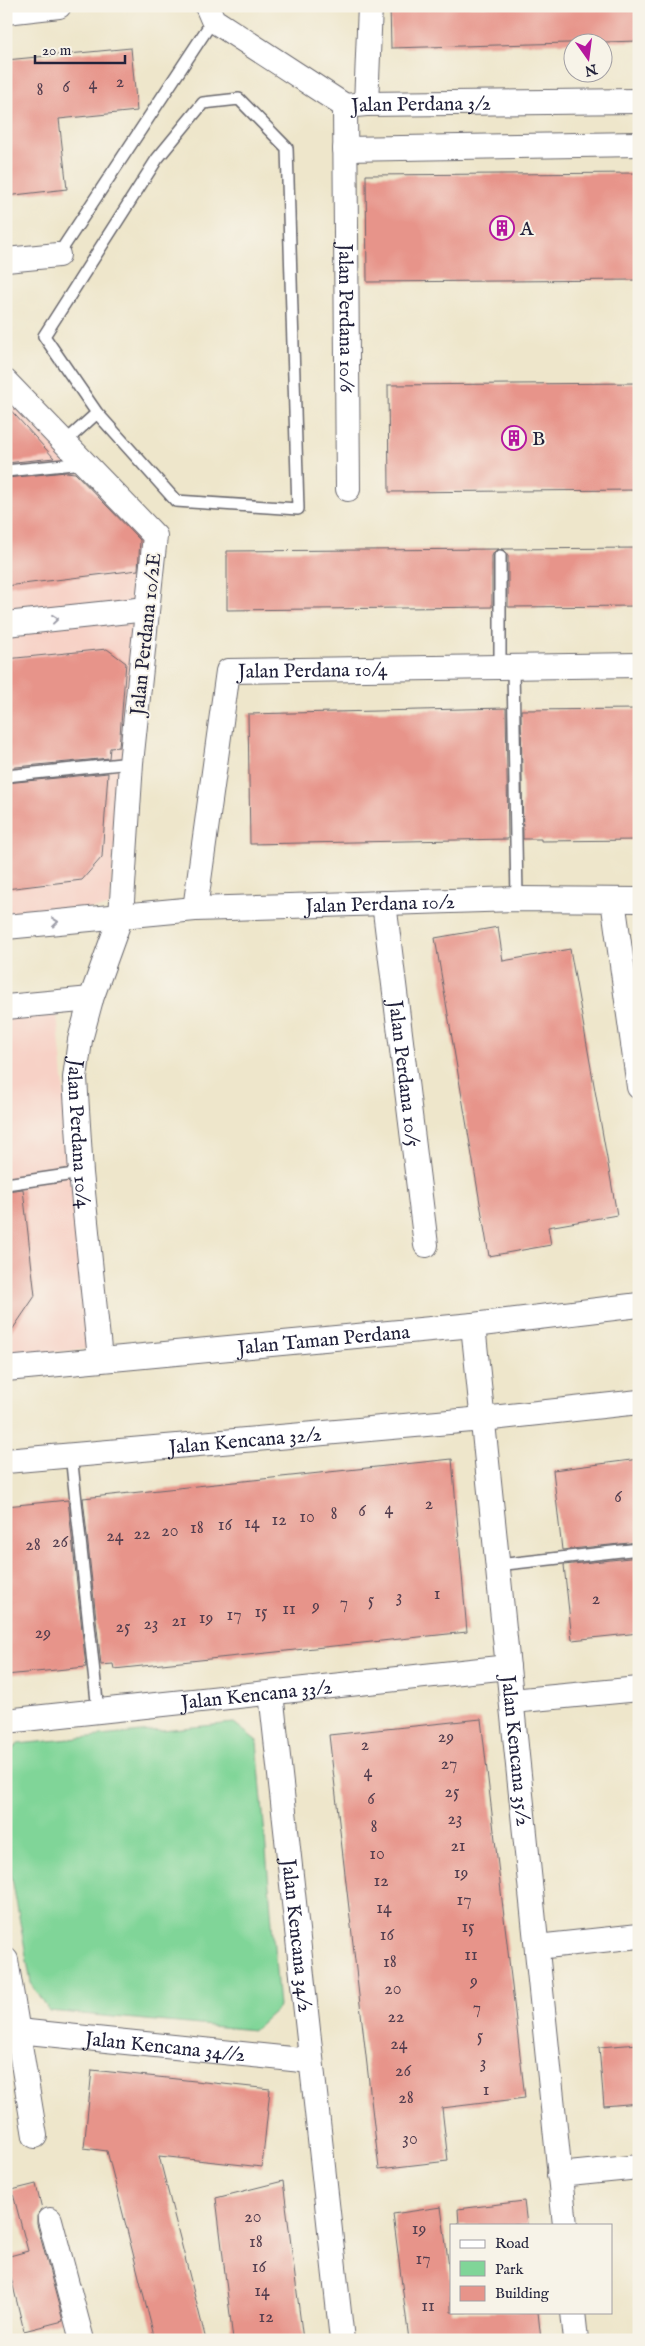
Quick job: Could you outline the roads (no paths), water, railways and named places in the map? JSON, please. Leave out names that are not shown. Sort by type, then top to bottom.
[{"type":"street","points":[[6,12],[59,6]]},
{"type":"street","name":"Jalan Perdana 10/6","points":[[348,489],[345,149],[356,105],[370,6]]},
{"type":"street","name":"Jalan Perdana 3/2","points":[[210,13],[356,105],[639,101]]},
{"type":"street","points":[[345,149],[639,144]]},
{"type":"street","points":[[6,260],[58,255]]},
{"type":"street","name":"Jalan Perdana 10/2E","points":[[6,382],[155,536],[131,763],[122,916]]},
{"type":"street","points":[[6,624],[147,609]]},
{"type":"street","name":"Jalan Perdana 10/4","points":[[195,909],[228,671],[639,665]]},
{"type":"street","name":"Jalan Perdana 10/2","points":[[6,927],[195,909],[518,899],[639,900]]},
{"type":"street","points":[[613,900],[639,1087]]},
{"type":"street","name":"Jalan Perdana 10/5","points":[[384,903],[426,1245]]},
{"type":"street","name":"Jalan Perdana 10/4","points":[[100,1360],[81,1173],[75,1078],[80,1040],[91,998],[122,916]]},
{"type":"street","points":[[6,1007],[91,998]]},
{"type":"street","name":"Jalan Taman Perdana","points":[[6,1369],[474,1325],[639,1305]]},
{"type":"street","name":"Jalan Kencana 35/2","points":[[474,1325],[564,2224]]},
{"type":"street","name":"Jalan Kencana 32/2","points":[[6,1461],[484,1419],[639,1402]]},
{"type":"street","name":"Jalan Kencana 33/2","points":[[6,1722],[508,1667]]},
{"type":"street","points":[[512,1701],[639,1689]]},
{"type":"street","name":"Jalan Kencana 34/2","points":[[272,1693],[342,2340]]},
{"type":"street","points":[[536,1947],[639,1936]]},
{"type":"street","points":[[6,1960],[35,2136]]},
{"type":"street","name":"Jalan Kencana 34//2","points":[[18,2031],[311,2061]]},
{"type":"street","points":[[560,2175],[639,2167]]},
{"type":"street","points":[[50,2220],[82,2340]]},
{"type":"street","points":[[574,2314],[576,2340]]},
{"type":"lane","points":[[58,255],[210,13]]},
{"type":"lane","points":[[239,99],[287,148],[298,508],[176,501],[96,413],[44,336],[157,159],[203,104],[239,99]]},
{"type":"lane","points":[[65,442],[96,413]]},
{"type":"lane","points":[[6,471],[85,463]]},
{"type":"lane","points":[[500,556],[518,899]]},
{"type":"lane","points":[[6,776],[131,763]]},
{"type":"lane","points":[[6,1184],[81,1173]]},
{"type":"lane","points":[[71,1454],[98,1711]]},
{"type":"lane","points":[[498,1565],[639,1549]]},
{"type":"place","name":"A","points":[[502,228]]},
{"type":"place","name":"B","points":[[514,438]]}]
